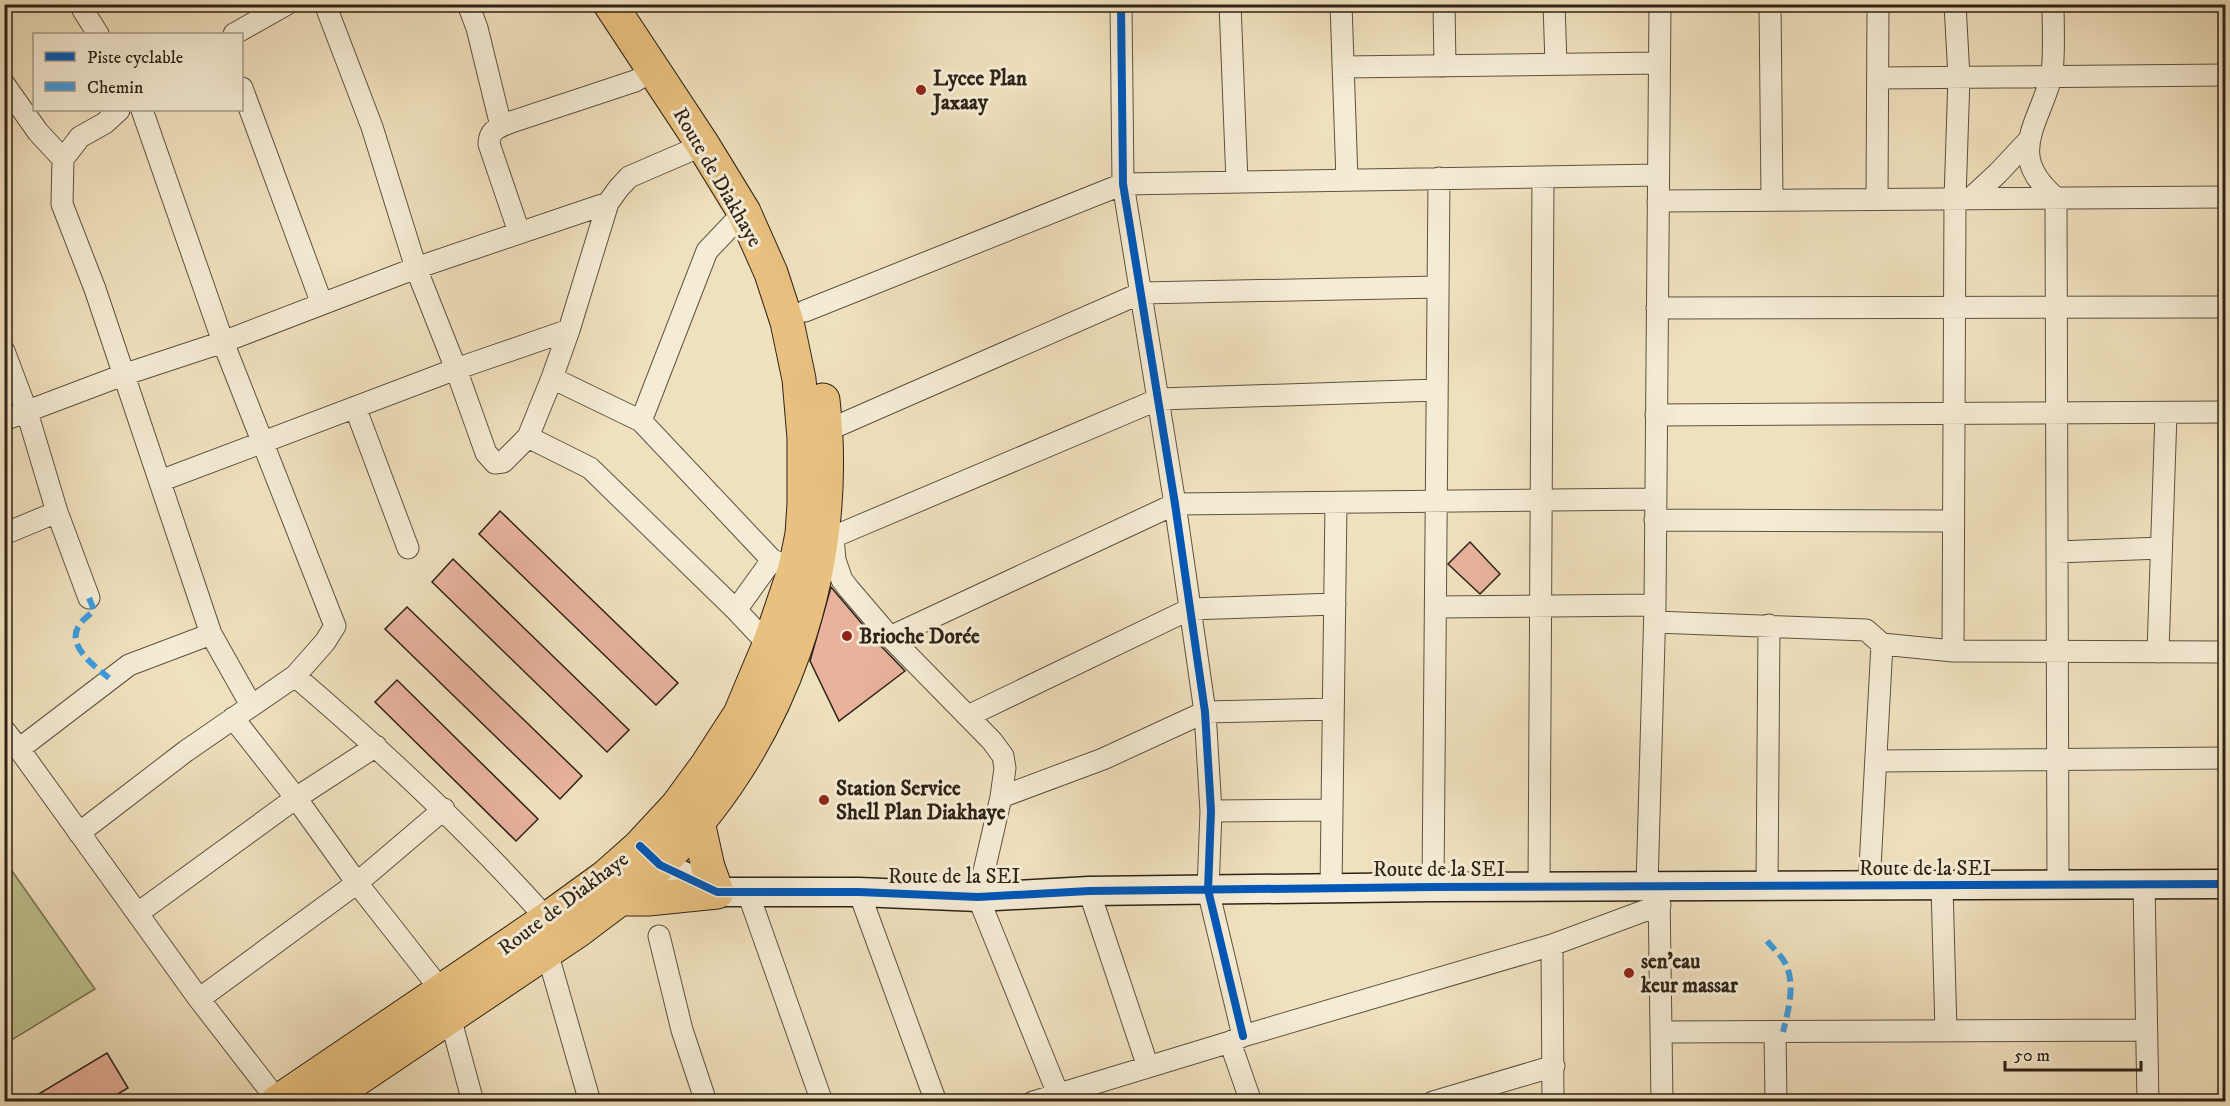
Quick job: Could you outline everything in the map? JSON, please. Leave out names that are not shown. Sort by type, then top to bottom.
[{"type":"main road","name":"Route de Diakhaye","points":[[277,1101],[445,1004],[547,952],[619,899],[650,855],[677,806],[740,714],[769,645],[783,564],[802,534],[804,504],[804,438],[799,379],[787,322],[771,273],[744,212],[703,145],[610,4]]},
{"type":"main road","name":"Route de Diakhaye","points":[[342,1096],[445,1004],[547,919],[605,877],[650,855],[698,822],[753,743],[779,693],[798,643],[812,596],[828,536],[827,457],[817,355],[805,311],[783,245],[762,201],[717,127],[636,4]]},
{"type":"main road","points":[[698,822],[708,867],[733,893]]},
{"type":"main road","points":[[619,899],[733,893]]},
{"type":"street","points":[[236,33],[287,4]]},
{"type":"street","points":[[325,4],[372,127],[416,268],[486,453],[491,460],[500,464],[528,437],[569,330],[608,203],[629,177],[703,145]]},
{"type":"street","points":[[468,4],[477,28],[501,126]]},
{"type":"street","points":[[1121,4],[1124,184],[1159,399],[1205,712],[1211,811],[1208,890],[1251,1101]]},
{"type":"street","points":[[1230,4],[1236,182]]},
{"type":"street","points":[[1341,4],[1347,180]]},
{"type":"street","points":[[1444,4],[1445,66]]},
{"type":"street","points":[[1554,4],[1556,64]]},
{"type":"street","points":[[1660,4],[1655,892],[1662,1101]]},
{"type":"street","points":[[1770,4],[1772,199]]},
{"type":"street","points":[[1877,199],[1878,4]]},
{"type":"street","points":[[1953,651],[1954,308],[1963,198],[1955,4]]},
{"type":"street","points":[[1963,198],[1998,173],[2028,141],[2052,76],[2053,4]]},
{"type":"street","points":[[83,10],[97,33]]},
{"type":"street","points":[[1343,67],[1659,63]]},
{"type":"street","points":[[519,232],[489,144],[490,134],[501,126],[635,81],[654,70]]},
{"type":"street","points":[[1878,78],[2226,75]]},
{"type":"street","points":[[4,84],[38,132],[63,159]]},
{"type":"street","points":[[243,91],[322,304]]},
{"type":"street","points":[[119,111],[105,123],[80,137],[63,159],[62,204],[95,289],[211,634],[251,705]]},
{"type":"street","points":[[79,833],[186,751],[295,676],[325,642],[335,626],[223,342],[142,111]]},
{"type":"street","points":[[2028,141],[2032,170],[2041,185],[2056,198],[2058,885]]},
{"type":"street","points":[[805,311],[1124,184],[1658,175]]},
{"type":"street","points":[[1539,887],[1543,177]]},
{"type":"street","points":[[1433,887],[1439,178]]},
{"type":"street","points":[[1658,201],[2226,197]]},
{"type":"street","points":[[4,420],[123,375],[223,342],[416,268],[608,203]]},
{"type":"street","points":[[641,421],[708,251],[744,212]]},
{"type":"street","points":[[826,430],[1141,293],[1438,287]]},
{"type":"street","points":[[1657,308],[2226,307]]},
{"type":"street","points":[[160,481],[456,369],[569,330]]},
{"type":"street","points":[[4,351],[27,412],[57,512],[89,598]]},
{"type":"street","points":[[552,378],[641,421],[783,564],[736,610]]},
{"type":"street","points":[[1058,1094],[978,897],[1001,797],[1005,768],[1003,756],[992,741],[890,637],[842,580],[828,536],[1159,399],[1437,390]]},
{"type":"street","points":[[355,407],[408,548]]},
{"type":"street","points":[[1656,415],[2226,412]]},
{"type":"street","points":[[2158,652],[2166,413]]},
{"type":"street","points":[[528,437],[590,468],[769,645]]},
{"type":"street","points":[[890,637],[1175,504],[1541,500],[1656,509],[1953,521]]},
{"type":"street","points":[[1331,888],[1336,503]]},
{"type":"street","points":[[4,534],[57,512]]},
{"type":"street","points":[[2057,552],[2161,548]]},
{"type":"street","points":[[968,716],[1190,609],[1335,604]]},
{"type":"street","points":[[1436,607],[1541,606],[1769,625],[1866,630],[1882,644],[1953,651],[2226,652]]},
{"type":"street","points":[[1767,886],[1769,625]]},
{"type":"street","points":[[19,749],[129,665],[211,634]]},
{"type":"street","points":[[1869,886],[1882,644]]},
{"type":"street","points":[[295,676],[444,809],[547,919]]},
{"type":"street","points":[[1001,797],[1103,759],[1205,712],[1334,710]]},
{"type":"street","points":[[233,718],[296,798],[445,1004],[473,1101]]},
{"type":"street","points":[[4,730],[277,1101]]},
{"type":"street","points":[[138,914],[296,798],[376,746]]},
{"type":"street","points":[[1877,761],[2226,758]]},
{"type":"street","points":[[200,999],[357,883],[444,809]]},
{"type":"street","points":[[1211,811],[1332,810]]},
{"type":"street","name":"Route de la SEI","points":[[650,855],[733,893],[859,892],[978,897],[1089,891],[1433,887],[1539,887],[1655,892],[1767,886],[2226,885]]},
{"type":"street","points":[[1942,885],[1946,1031]]},
{"type":"street","points":[[2144,885],[2148,1101]]},
{"type":"street","points":[[1089,891],[1148,1067]]},
{"type":"street","points":[[859,892],[936,1101]]},
{"type":"street","points":[[1034,1101],[1552,945],[1655,892]]},
{"type":"street","points":[[733,893],[822,1101]]},
{"type":"street","points":[[659,936],[682,1030],[706,1101]]},
{"type":"street","points":[[1552,945],[1553,1101]]},
{"type":"street","points":[[547,952],[590,1101]]},
{"type":"street","points":[[1661,1032],[2146,1030]]},
{"type":"street","points":[[1775,1032],[1776,1101]]},
{"type":"street","points":[[1434,1101],[1554,1066]]},
{"type":"green space","points":[[5,861],[95,989],[4,1044]]},
{"type":"building","points":[[500,511],[678,683],[656,705],[479,534]]},
{"type":"building","points":[[1470,542],[1500,574],[1480,594],[1448,564]]},
{"type":"building","points":[[453,559],[629,730],[607,752],[432,582]]},
{"type":"building","name":"Brioche Dorée","points":[[831,587],[905,671],[839,721],[810,661]]},
{"type":"building","points":[[407,607],[582,776],[560,799],[385,629]]},
{"type":"building","points":[[397,680],[538,819],[516,841],[375,702]]},
{"type":"building","points":[[107,1053],[128,1088],[106,1101],[27,1101]]},
{"type":"marked path","points":[[89,598],[94,610],[80,624],[76,632],[76,640],[90,662],[109,678]]},
{"type":"marked path","points":[[1767,941],[1783,960],[1789,975],[1790,999],[1783,1032]]},
{"type":"cycle path","points":[[1121,4],[1123,184],[1175,504],[1205,712],[1211,811],[1208,890],[1243,1036]]},
{"type":"cycle path","points":[[640,846],[660,865],[717,892],[859,892],[978,897],[1089,891],[1433,887],[2226,884]]},
{"type":"place","name":"Lycee Plan Jaxaay","points":[[921,90]]},
{"type":"place","name":"Brioche Dorée","points":[[847,636]]},
{"type":"place","name":"Station Service Shell Plan Diakhaye","points":[[824,800]]},
{"type":"place","name":"sen'eau keur massar","points":[[1629,973]]}]
